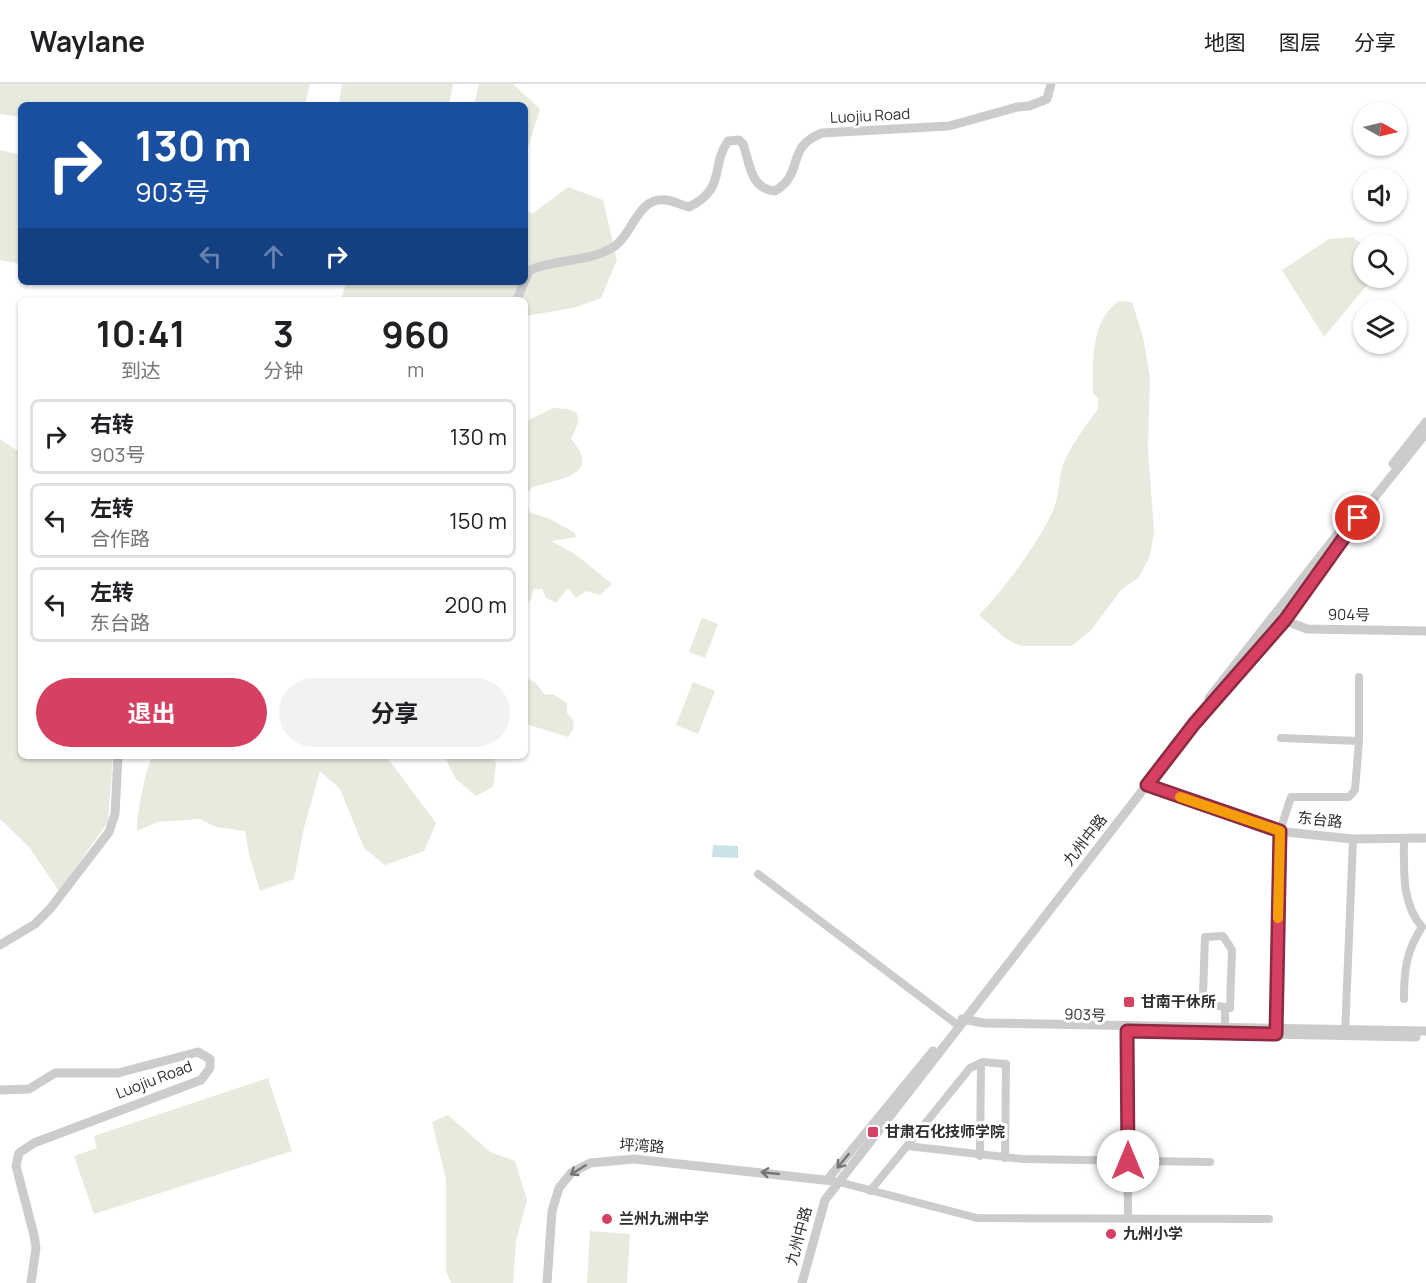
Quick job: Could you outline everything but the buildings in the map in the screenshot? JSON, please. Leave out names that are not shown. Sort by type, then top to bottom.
[{"type":"street","name":"Luojiu Road","points":[[528,274],[530,270],[543,264],[610,249],[624,239],[641,210],[649,202],[665,200],[688,207],[702,200],[711,189],[728,141],[739,140],[743,144],[754,179],[759,186],[775,191],[792,175],[798,153],[806,140],[822,133],[949,126],[1017,107],[1029,106],[1047,99],[1051,84]]},
{"type":"street","points":[[828,1179],[960,1022],[1426,422]]},
{"type":"street","name":"九州中路","points":[[802,1283],[822,1206],[839,1182],[960,1022],[1194,724],[1286,617],[1358,518],[1426,433]]},
{"type":"street","name":"904号","points":[[1275,615],[1286,617],[1307,629],[1426,632]]},
{"type":"street","points":[[1286,617],[1310,625],[1426,626]]},
{"type":"street","points":[[1276,1031],[1280,831],[1291,797],[1348,797],[1355,790],[1359,741],[1359,677]]},
{"type":"street","points":[[1281,738],[1359,741]]},
{"type":"street","points":[[0,945],[28,929],[50,909],[109,832],[115,814],[118,759]]},
{"type":"street","name":"东台路","points":[[1147,785],[1280,831],[1353,838],[1426,838]]},
{"type":"street","points":[[1353,838],[1346,1032],[1426,1030]]},
{"type":"street","points":[[1404,839],[1405,888],[1414,919],[1424,928],[1412,942],[1405,965],[1404,999]]},
{"type":"street","points":[[758,874],[960,1022],[1225,1029],[1225,1007]]},
{"type":"street","points":[[1223,936],[1232,950],[1230,1008],[1225,1007],[1206,1004],[1203,995],[1205,937],[1223,936]]},
{"type":"street","name":"903号","points":[[960,1022],[1127,1031],[1225,1029],[1346,1032],[1426,1037]]},
{"type":"street","points":[[1127,1031],[1128,1219]]},
{"type":"street","name":"Luojiu Road","points":[[0,1090],[29,1089],[55,1073],[118,1073],[198,1052],[210,1059],[210,1068],[201,1080],[34,1143],[19,1153],[16,1166],[36,1248],[31,1283]]},
{"type":"street","points":[[870,1191],[970,1068],[981,1063],[1006,1064],[1005,1158]]},
{"type":"street","points":[[980,1155],[981,1063]]},
{"type":"street","points":[[907,1146],[1005,1158],[1210,1162]]},
{"type":"street","name":"坪湾路","points":[[547,1283],[552,1211],[559,1188],[571,1173],[590,1163],[634,1159],[839,1182]]},
{"type":"street","points":[[839,1182],[977,1218],[1269,1219]]},
{"type":"shaded area","points":[[0,84],[310,84],[306,102],[18,102],[18,117],[0,114]]},
{"type":"shaded area","points":[[342,84],[453,84],[450,102],[339,102]]},
{"type":"shaded area","points":[[479,84],[513,84],[540,109],[528,147],[528,102],[475,102]]},
{"type":"shaded area","points":[[0,150],[18,154],[18,263],[0,260]]},
{"type":"shaded area","points":[[568,187],[603,200],[617,260],[601,298],[573,308],[528,316],[528,297],[342,297],[345,285],[528,285],[528,211],[532,214]]},
{"type":"shaded area","points":[[1353,237],[1353,288],[1365,288],[1324,337],[1282,270],[1329,239]]},
{"type":"shaded area","points":[[1119,301],[1132,302],[1143,337],[1150,378],[1148,449],[1154,532],[1150,556],[1139,577],[1121,590],[1092,629],[1072,646],[1020,646],[1005,638],[979,615],[1022,563],[1050,517],[1065,460],[1098,409],[1098,398],[1093,394],[1095,343],[1103,320]]},
{"type":"shaded area","points":[[553,408],[568,409],[577,413],[578,423],[571,439],[580,452],[582,462],[579,469],[572,475],[531,488],[528,492],[528,420]]},
{"type":"shaded area","points":[[0,439],[18,451],[18,759],[113,759],[108,822],[59,891],[29,847],[0,819]]},
{"type":"shaded area","points":[[528,506],[529,512],[550,519],[575,533],[576,537],[551,541],[575,554],[612,584],[600,595],[586,591],[576,598],[568,588],[556,603],[546,598],[542,589],[533,589],[528,604]]},
{"type":"shaded area","points":[[702,618],[718,624],[705,658],[689,652]]},
{"type":"shaded area","points":[[528,679],[536,683],[545,695],[553,694],[567,703],[567,713],[574,721],[573,729],[568,737],[529,725]]},
{"type":"shaded area","points":[[693,682],[715,691],[698,734],[676,725]]},
{"type":"shaded area","points":[[151,759],[390,759],[436,823],[424,851],[385,865],[364,848],[340,789],[320,771],[304,828],[294,879],[260,891],[245,831],[216,827],[200,819],[158,822],[137,831],[142,792]]},
{"type":"shaded area","points":[[446,759],[494,759],[496,764],[493,787],[476,796],[456,779]]},
{"type":"shaded area","points":[[268,1078],[292,1151],[94,1214],[74,1156],[97,1148],[94,1136]]},
{"type":"shaded area","points":[[448,1115],[490,1152],[515,1161],[527,1200],[516,1241],[513,1283],[451,1283],[446,1271],[446,1179],[432,1122]]},
{"type":"shaded area","points":[[590,1231],[630,1234],[627,1283],[587,1283]]},
{"type":"water","points":[[713,845],[738,846],[738,858],[712,857]]},
{"type":"slow traffic","points":[[1180,797],[1280,831],[1278,918]]},
{"type":"place","name":"甘南干休所","points":[[1129,1002]]},
{"type":"place","name":"甘肃石化技师学院","points":[[873,1132]]},
{"type":"place","name":"兰州九洲中学","points":[[607,1219]]},
{"type":"place","name":"九州小学","points":[[1111,1234]]},
{"type":"route","points":[[1128,1161],[1127,1031],[1276,1034],[1280,831],[1147,785],[1194,724],[1285,620],[1358,518]]}]
